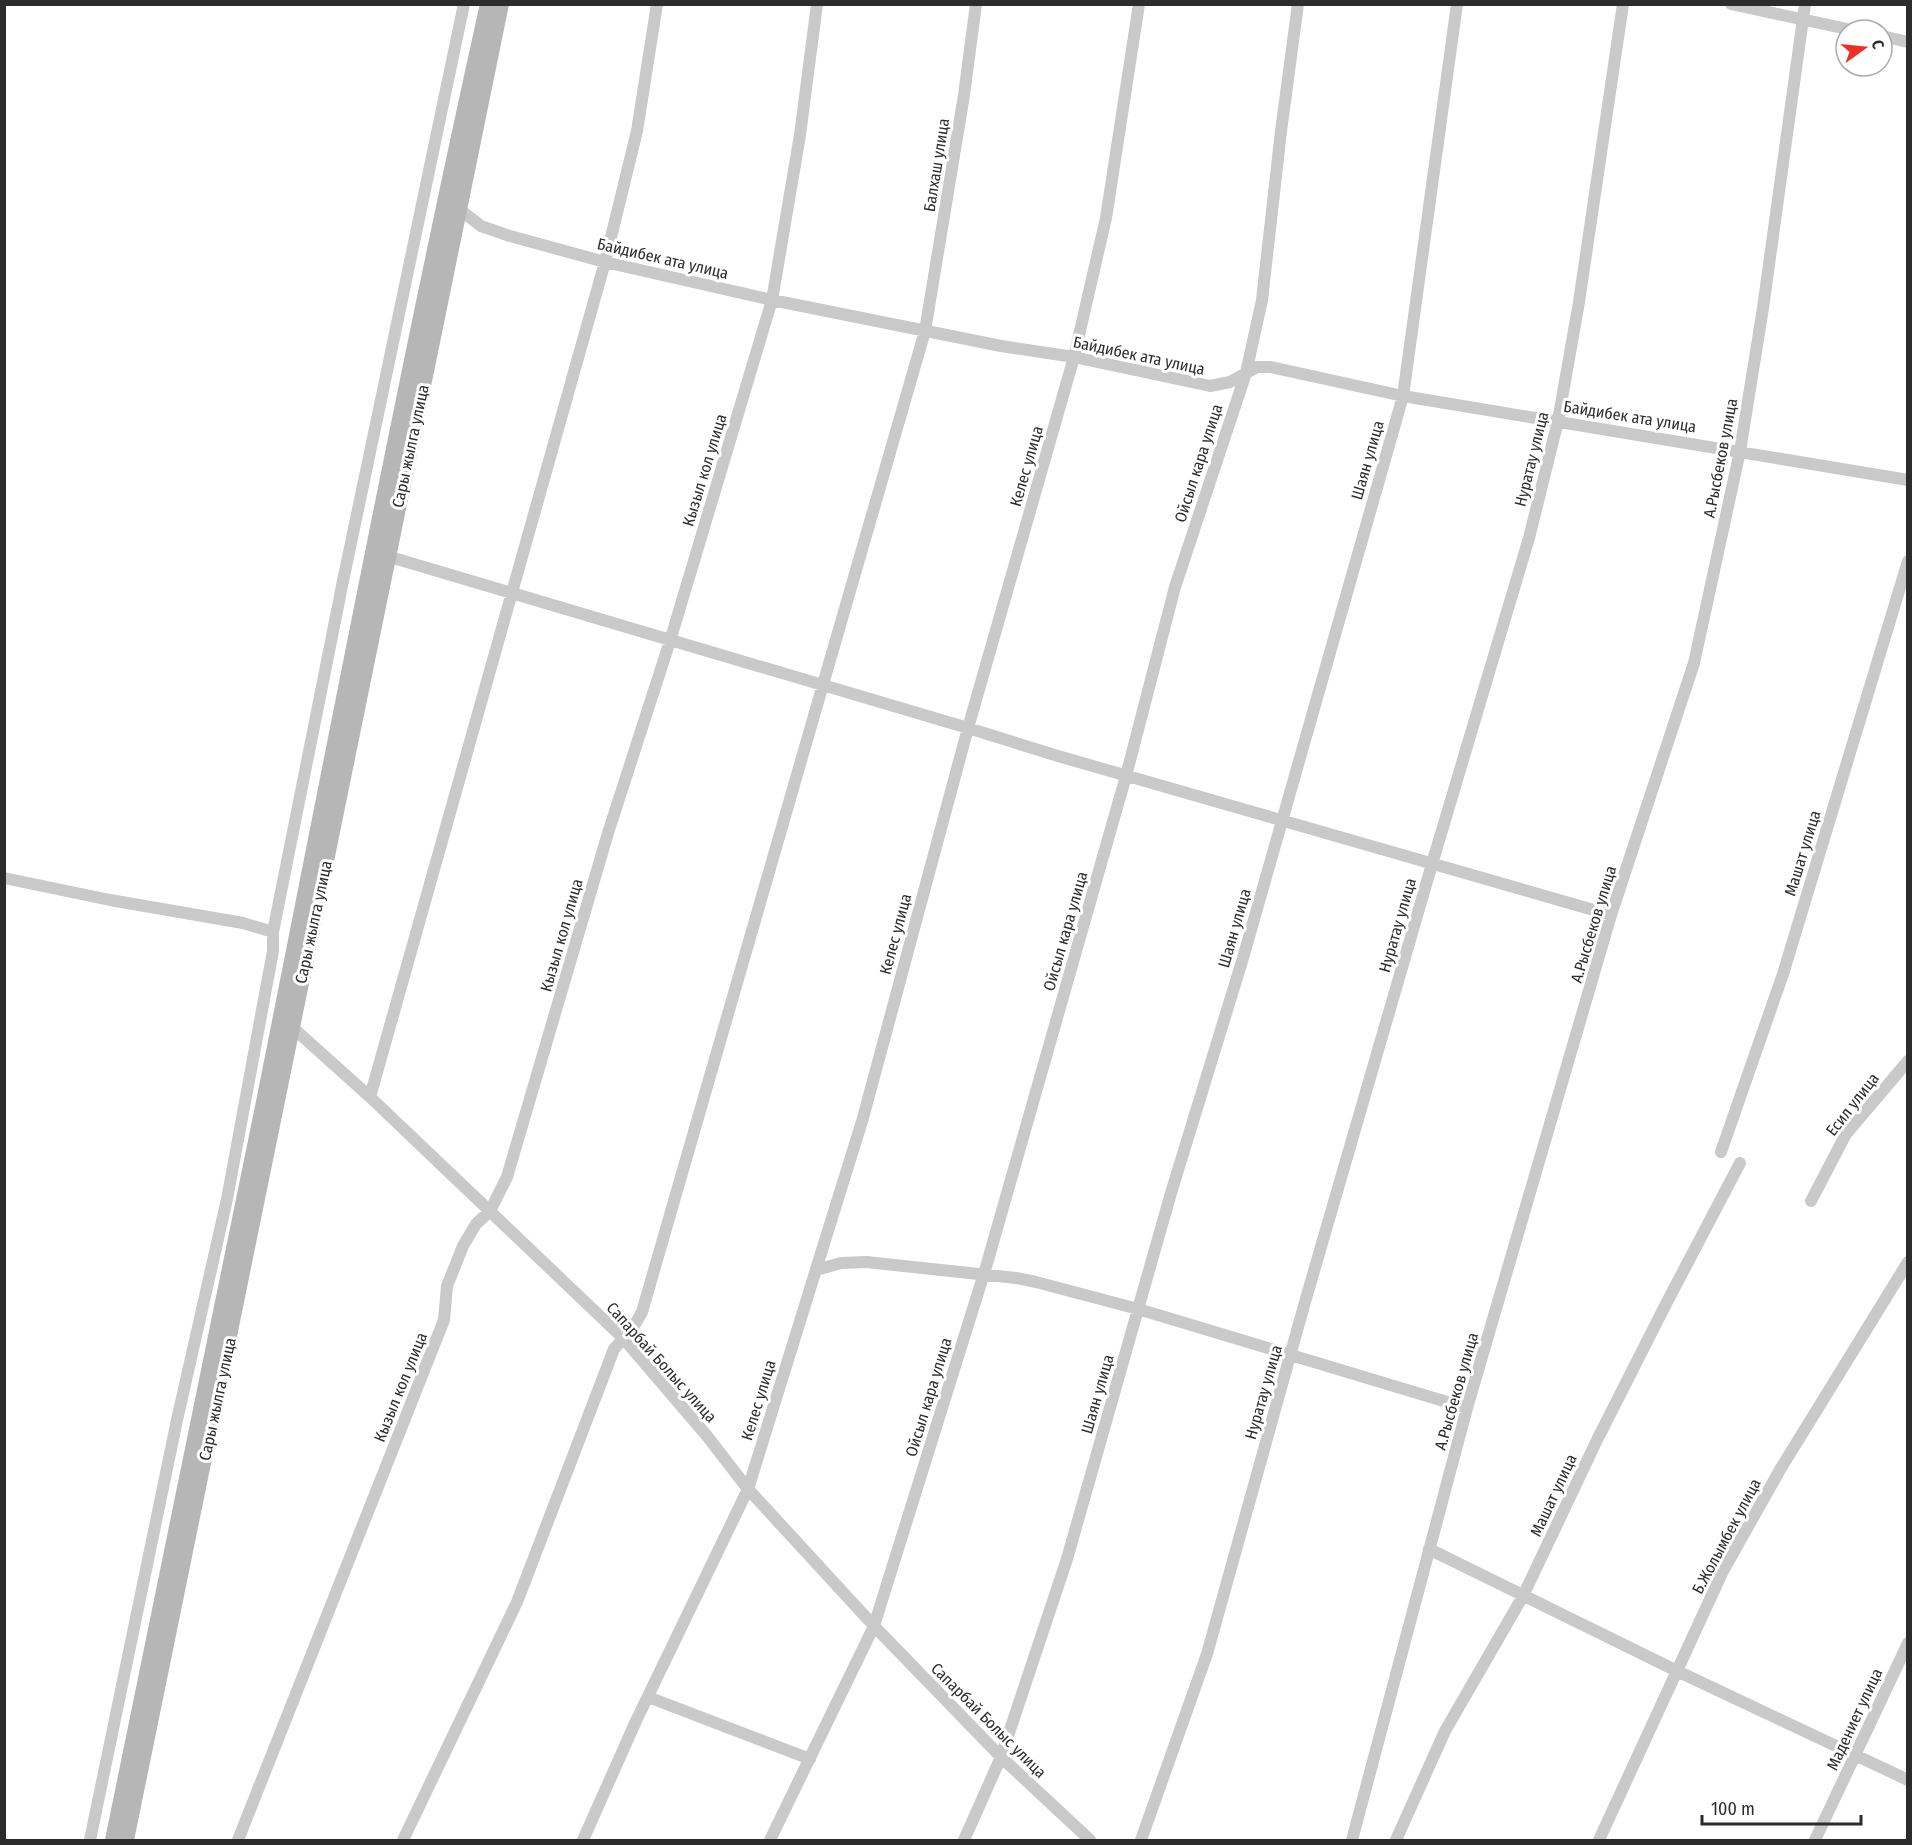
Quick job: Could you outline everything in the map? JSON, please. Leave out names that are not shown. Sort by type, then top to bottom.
[{"type":"main road","name":"Сары жылга улица","points":[[113,1840],[265,1100],[381,554],[452,204],[488,4]]},
{"type":"main road","name":"Сары жылга улица","points":[[452,204],[501,4]]},
{"type":"main road","name":"Сары жылга улица","points":[[126,1840],[277,1106],[381,554]]},
{"type":"street","points":[[90,1840],[177,1420],[227,1198],[273,951],[273,932],[343,581],[464,4]]},
{"type":"street","points":[[370,1097],[605,261],[637,131],[657,4]]},
{"type":"street","name":"Кызыл кол улица","points":[[238,1840],[444,1320],[447,1286],[476,1224],[490,1211],[507,1177],[608,833],[670,641],[772,300],[800,135],[817,4]]},
{"type":"street","name":"Балхаш улица","points":[[403,1840],[517,1602],[614,1348],[624,1339],[642,1312],[925,331],[964,95],[976,4]]},
{"type":"street","name":"Келес улица","points":[[583,1840],[648,1697],[748,1489],[816,1270],[862,1118],[968,728],[1074,357],[1106,218],[1139,4]]},
{"type":"street","name":"Ойсыл кара улица","points":[[770,1840],[874,1626],[984,1275],[1126,776],[1175,587],[1245,373],[1262,300],[1298,4]]},
{"type":"street","name":"Шаян улица","points":[[964,1840],[1000,1757],[1067,1559],[1138,1309],[1243,958],[1280,821],[1403,396],[1457,4]]},
{"type":"street","name":"Нуратау улица","points":[[1142,1840],[1207,1654],[1432,864],[1529,538],[1558,421],[1579,302],[1623,4]]},
{"type":"street","points":[[1731,4],[1834,26]]},
{"type":"street","name":"А.Рысбеков улица","points":[[1352,1840],[1467,1408],[1611,915],[1694,663],[1740,451],[1763,308],[1805,4]]},
{"type":"street","name":"Байдибек ата улица","points":[[452,204],[481,226],[605,261],[772,300],[1001,346],[1074,357],[1210,386],[1230,382],[1257,367],[1271,367],[1403,396],[1908,480]]},
{"type":"street","points":[[381,554],[1126,776],[1611,915]]},
{"type":"street","name":"Машат улица","points":[[1721,1152],[1783,974],[1908,561]]},
{"type":"street","points":[[4,878],[110,900],[243,923],[273,932]]},
{"type":"street","name":"Сапарбай Болыс улица","points":[[291,1026],[370,1097],[624,1339],[707,1436],[748,1489],[874,1626],[1000,1757],[1090,1840]]},
{"type":"street","name":"Есил улица","points":[[1811,1201],[1846,1134],[1908,1061]]},
{"type":"street","name":"Машат улица","points":[[1396,1840],[1445,1731],[1523,1596],[1613,1408],[1740,1163]]},
{"type":"street","points":[[816,1270],[841,1263],[866,1262],[1016,1278],[1138,1309],[1291,1353],[1467,1408]]},
{"type":"street","name":"Б.Жолымбек улица","points":[[1599,1840],[1723,1571],[1781,1468],[1908,1262]]},
{"type":"street","points":[[1430,1549],[1677,1671],[1908,1780]]},
{"type":"street","name":"Мадениет улица","points":[[1815,1840],[1908,1643]]},
{"type":"street","points":[[648,1697],[810,1759]]}]
